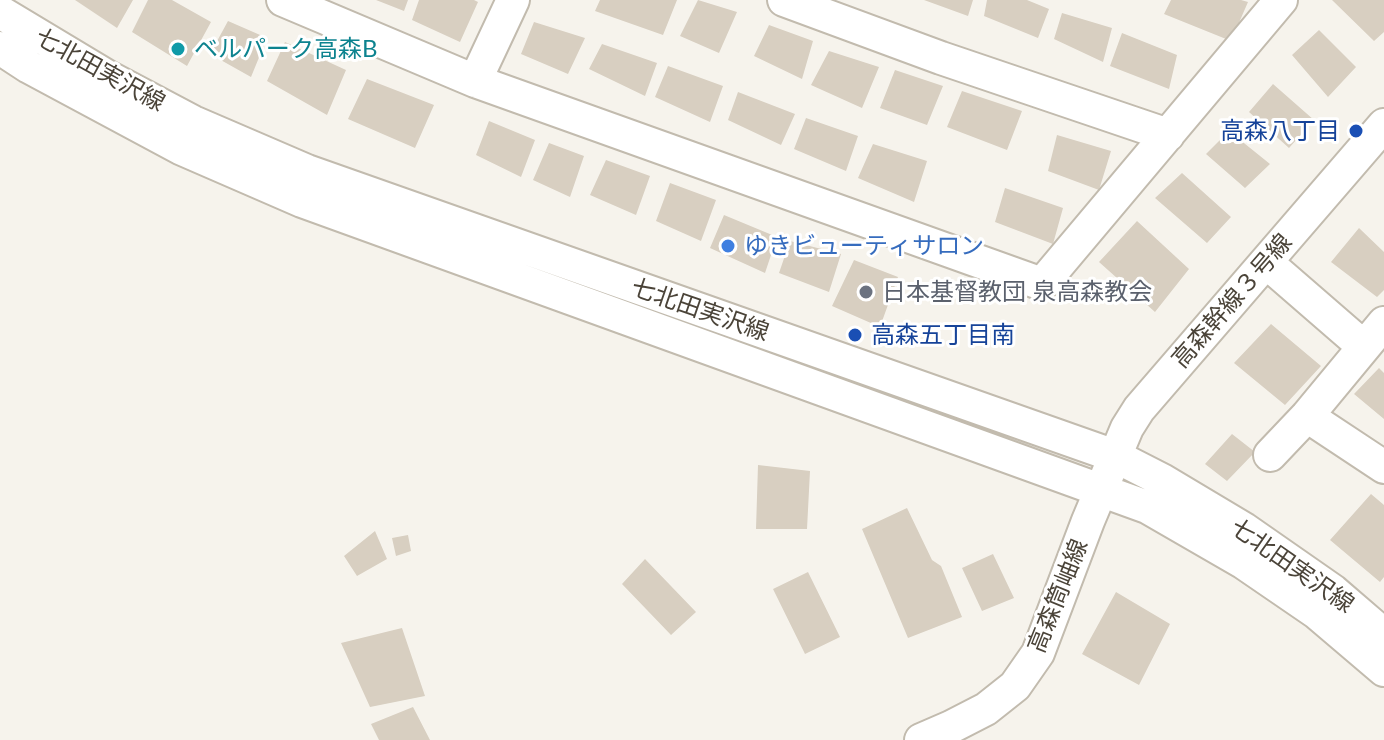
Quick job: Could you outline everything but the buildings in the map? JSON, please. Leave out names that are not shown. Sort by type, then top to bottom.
[{"type":"street","points":[[283,0],[475,81],[1042,284],[1281,0]]},
{"type":"street","points":[[475,81],[513,0]]},
{"type":"street","points":[[784,0],[941,58],[1168,135]]},
{"type":"street","name":"七北田実沢線","points":[[0,12],[108,77],[193,122],[307,171],[1115,456],[1244,529],[1333,591],[1384,635]]},
{"type":"street","points":[[0,48],[29,67],[180,148],[302,201],[1147,507],[1244,563],[1317,613],[1384,670]]},
{"type":"street","name":"高森幹線３号線","points":[[1100,490],[1127,428],[1139,409],[1384,125]]},
{"type":"street","points":[[1266,262],[1374,335],[1307,416],[1270,455]]},
{"type":"street","points":[[1307,416],[1384,467]]},
{"type":"street","name":"高森筒岫線","points":[[921,740],[986,709],[1015,686],[1038,653],[1100,490]]},
{"type":"place","name":"ベルパーク高森B","points":[[178,49]]},
{"type":"place","name":"高森八丁目","points":[[1356,131]]},
{"type":"place","name":"ゆきビューティサロン","points":[[728,246]]},
{"type":"place","name":"日本基督教団 泉高森教会","points":[[866,292]]},
{"type":"place","name":"高森五丁目南","points":[[855,335]]}]
